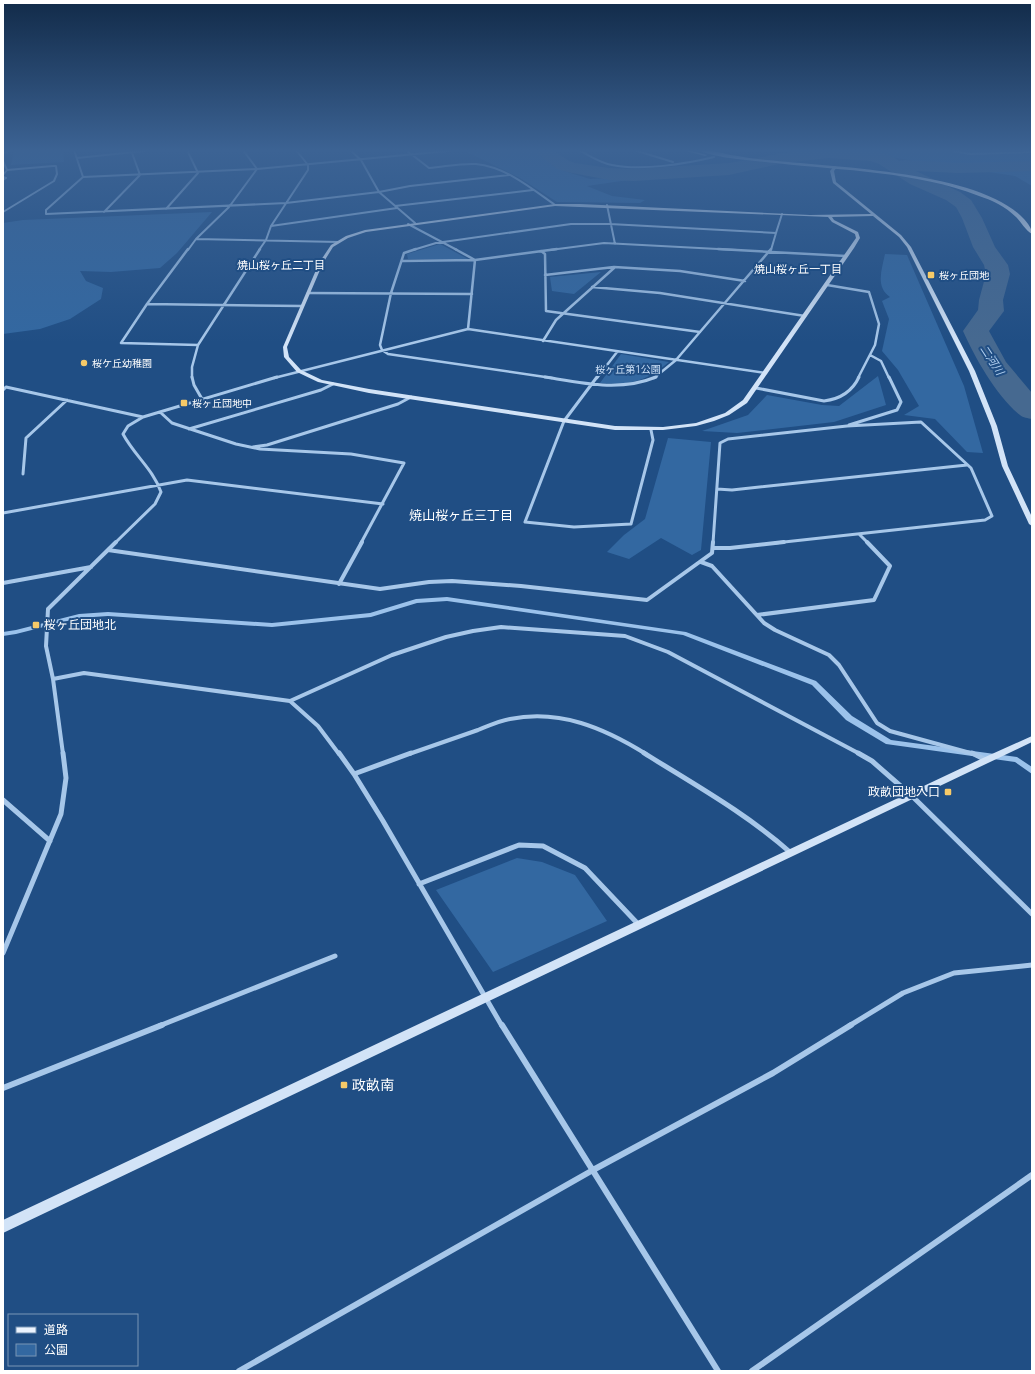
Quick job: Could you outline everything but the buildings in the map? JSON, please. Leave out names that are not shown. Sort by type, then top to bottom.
[{"type":"main road","points":[[1016,214],[1032,233]]},
{"type":"street","points":[[198,345],[121,344],[147,304],[196,239],[222,214]]},
{"type":"street","points":[[202,399],[194,389],[190,371],[198,345],[266,240],[270,226],[279,214]]},
{"type":"street","points":[[270,226],[354,214]]},
{"type":"street","points":[[404,214],[415,223]]},
{"type":"street","points":[[488,214],[365,231],[332,246],[321,263],[285,347],[287,357],[299,371],[320,381],[411,398],[564,421],[615,428],[651,430],[688,425],[717,418],[740,406],[756,388],[858,238],[857,234],[833,221],[829,216]]},
{"type":"street","points":[[608,214],[615,244]]},
{"type":"street","points":[[776,233],[610,224],[571,224],[442,242],[404,253],[391,293],[380,344],[382,350],[388,354],[592,384],[617,386],[647,381],[657,377],[676,360],[770,252],[782,214]]},
{"type":"street","points":[[785,214],[829,216],[874,215],[900,236],[912,254],[972,372],[994,426],[1005,466],[1032,524]]},
{"type":"street","points":[[408,224],[474,260]]},
{"type":"street","points":[[196,239],[339,242]]},
{"type":"street","points":[[402,261],[474,260],[588,244],[615,244],[846,256]]},
{"type":"street","points":[[541,251],[545,254],[546,311],[700,332]]},
{"type":"street","points":[[468,329],[474,260]]},
{"type":"street","points":[[545,275],[614,267],[680,271],[745,281]]},
{"type":"street","points":[[543,341],[556,320],[614,267]]},
{"type":"street","points":[[756,388],[824,401],[833,400],[853,389],[875,344],[879,324],[869,292],[827,285]]},
{"type":"street","points":[[592,287],[660,293],[805,316]]},
{"type":"street","points":[[308,294],[472,294]]},
{"type":"street","points":[[147,304],[302,306]]},
{"type":"street","points":[[3,953],[61,814],[66,778],[53,679],[46,646],[46,623],[48,609],[155,504],[161,492],[159,483],[127,445],[123,434],[128,426],[143,417],[299,371],[468,329],[766,373]]},
{"type":"street","points":[[617,352],[564,421],[549,463],[524,522],[574,527],[631,524],[653,440],[651,430]]},
{"type":"street","points":[[847,426],[897,410],[902,402],[881,361],[870,355]]},
{"type":"street","points":[[189,429],[321,390],[333,384]]},
{"type":"street","points":[[3,390],[5,386],[143,417]]},
{"type":"street","points":[[251,448],[267,445],[398,404],[411,398]]},
{"type":"street","points":[[23,474],[26,438],[67,400]]},
{"type":"street","points":[[160,412],[172,423],[251,448],[350,454],[404,462],[383,504],[339,584]]},
{"type":"street","points":[[108,550],[380,589],[429,582],[452,581],[521,586],[647,600],[712,553],[720,443],[728,439],[847,426],[921,422],[971,468],[992,516],[985,520],[730,548],[713,548]]},
{"type":"street","points":[[716,489],[732,490],[967,465]]},
{"type":"street","points":[[3,513],[159,483],[187,480],[383,504]]},
{"type":"street","points":[[757,615],[874,600],[890,566],[859,534]]},
{"type":"street","points":[[701,562],[712,566],[764,623],[775,630],[829,655],[839,665],[877,723],[890,731],[967,751],[986,760]]},
{"type":"street","points":[[3,583],[91,567]]},
{"type":"street","points":[[53,679],[84,673],[290,701],[367,665],[433,641],[482,629],[501,627],[624,636],[668,652],[872,761],[912,796],[1032,914]]},
{"type":"street","points":[[290,701],[318,726],[354,774],[485,998],[718,1371]]},
{"type":"street","points":[[354,774],[508,719],[522,716],[559,717],[591,725],[609,732],[676,772],[769,832],[791,853]]},
{"type":"street","points":[[3,1227],[1032,739]]},
{"type":"street","points":[[3,800],[50,841]]},
{"type":"street","points":[[419,884],[519,845],[543,846],[585,868],[639,925]]},
{"type":"street","points":[[3,1088],[335,956]]},
{"type":"street","points":[[239,1371],[592,1170],[772,1073],[903,993],[954,973],[1032,965]]},
{"type":"street","points":[[752,1371],[1032,1175]]},
{"type":"green space","points":[[162,214],[210,214],[177,253],[160,268],[111,272],[80,271],[86,281],[103,288],[101,299],[70,319],[40,329],[3,334],[3,223],[23,220]]},
{"type":"green space","points":[[440,244],[468,259],[408,259],[407,254]]},
{"type":"green space","points":[[885,254],[907,255],[964,386],[983,453],[967,452],[935,419],[904,415],[919,406],[898,370],[882,351],[889,319],[882,301],[890,297],[885,293],[881,283],[881,272]]},
{"type":"green space","points":[[601,272],[574,294],[552,291],[550,277]]},
{"type":"green space","name":"桜ヶ丘第1公園","points":[[621,354],[669,362],[652,374],[637,381],[629,383],[600,383]]},
{"type":"green space","points":[[878,376],[886,405],[834,422],[737,433],[702,431],[748,415],[767,395],[822,405],[839,406]]},
{"type":"green space","points":[[668,438],[711,442],[701,550],[692,555],[661,538],[629,559],[607,552],[624,535],[645,519]]},
{"type":"green space","points":[[517,858],[542,862],[575,875],[607,921],[493,972],[436,890]]},
{"type":"waterway","name":"二河川","points":[[970,214],[984,247],[996,265],[998,274],[991,300],[991,311],[976,331],[981,343],[1000,373],[1032,410]]},
{"type":"waterway","points":[[3,634],[79,616],[108,614],[272,625],[371,615],[416,601],[447,599],[684,633],[814,683],[849,718],[889,742],[1017,760],[1032,771]]},
{"type":"place","name":"桜ヶ丘団地","points":[[931,275]]},
{"type":"place","name":"桜ケ丘幼稚園","points":[[84,363]]},
{"type":"place","name":"桜ヶ丘団地中","points":[[184,403]]},
{"type":"place","name":"桜ヶ丘団地北","points":[[36,625]]},
{"type":"place","name":"政畝団地入口","points":[[948,792]]},
{"type":"place","name":"政畝南","points":[[344,1085]]},
{"type":"district","name":"焼山桜ヶ丘二丁目","points":[[281,265]]},
{"type":"district","name":"焼山桜ヶ丘一丁目","points":[[798,269]]},
{"type":"district","name":"焼山桜ヶ丘三丁目","points":[[461,515]]}]
